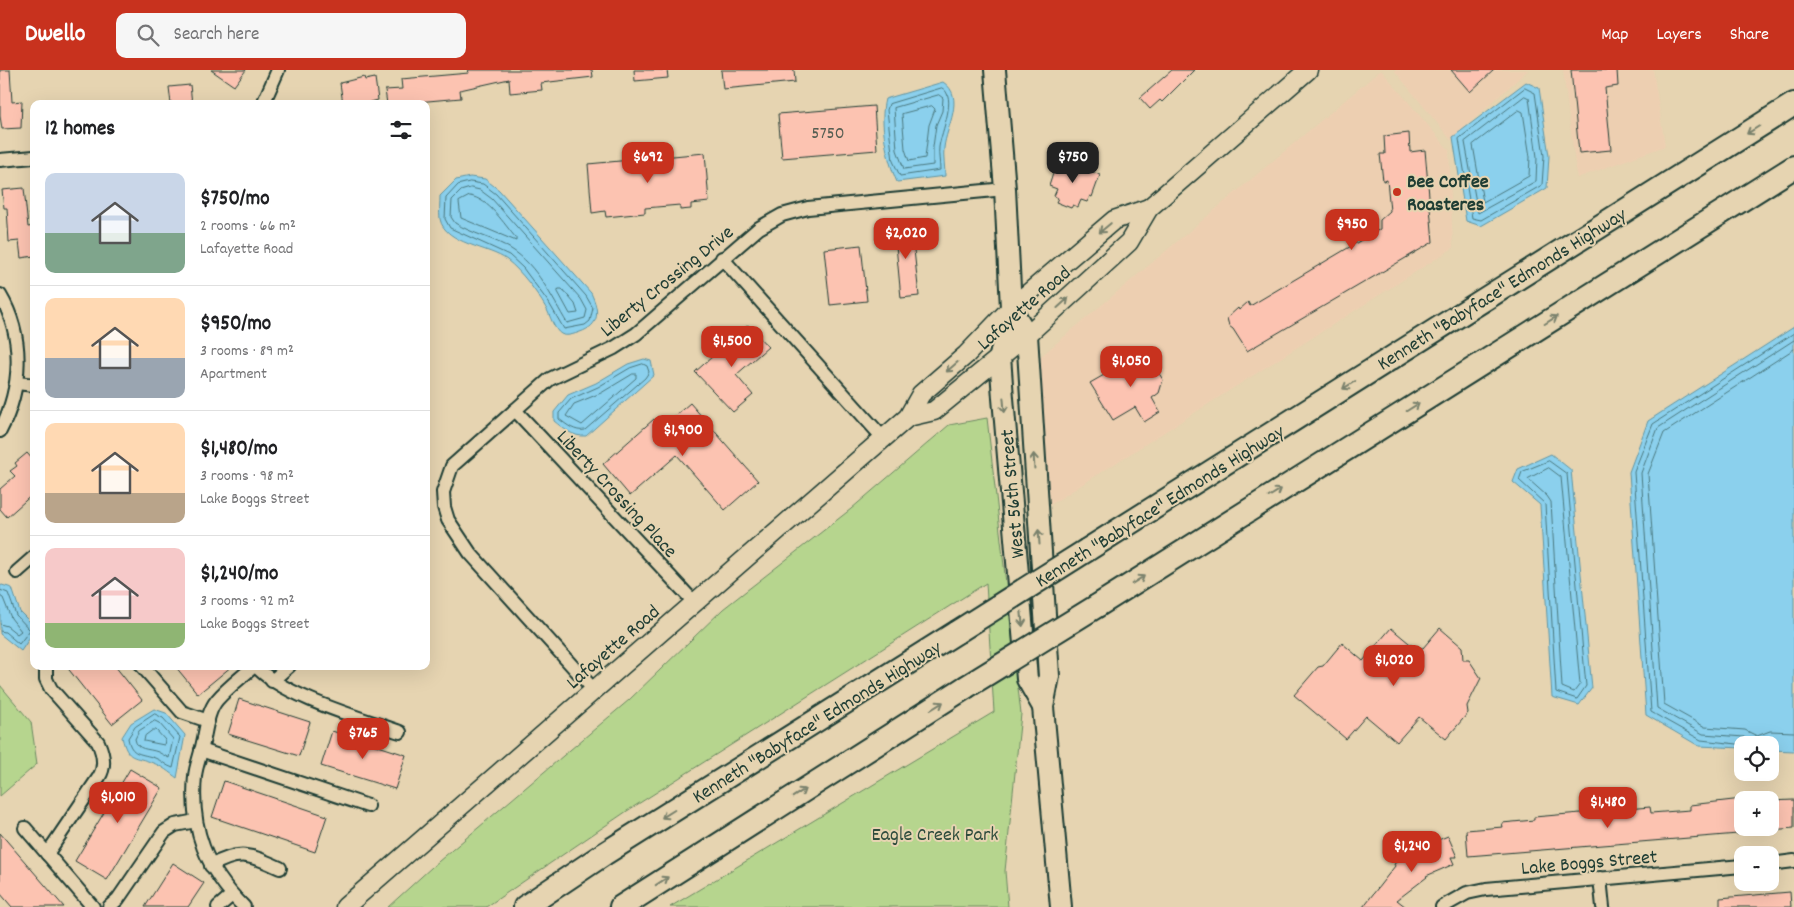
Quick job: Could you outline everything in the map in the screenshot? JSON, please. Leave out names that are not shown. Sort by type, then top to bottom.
[{"type":"highway","name":"Kenneth \"Babyface\" Edmonds Highway","points":[[525,907],[604,854],[1794,104]]},
{"type":"highway","points":[[621,907],[1794,167]]},
{"type":"main road","name":"West 56th Street","points":[[995,70],[1005,189],[1011,308],[1000,356],[1027,679],[1042,707]]},
{"type":"main road","name":"Lafayette Road","points":[[908,417],[934,411],[1027,335],[1130,242],[1149,208],[1308,70]]},
{"type":"main road","name":"Lafayette Road","points":[[345,907],[908,417],[921,394],[966,355],[1011,308],[1114,220],[1149,208]]},
{"type":"main road","name":"West 56th Street","points":[[1011,308],[1027,335],[1049,676],[1042,707],[1061,907]]},
{"type":"street","points":[[265,100],[278,70]]},
{"type":"street","points":[[0,160],[30,156]]},
{"type":"street","name":"Liberty Crossing Drive","points":[[594,690],[470,553],[456,534],[446,513],[444,492],[452,466],[550,379],[614,348],[636,334],[722,258],[759,228],[776,218],[802,210],[1005,189]]},
{"type":"street","points":[[722,258],[884,438]]},
{"type":"street","points":[[0,295],[8,311],[16,343],[17,383],[8,414],[0,432]]},
{"type":"street","points":[[17,383],[30,385]]},
{"type":"street","name":"Liberty Crossing Place","points":[[515,410],[694,602]]},
{"type":"street","points":[[17,572],[30,561]]},
{"type":"street","points":[[46,670],[46,679],[51,689],[98,742],[102,752],[103,765],[99,778],[47,854]]},
{"type":"street","points":[[145,670],[182,712],[208,721]]},
{"type":"street","points":[[244,907],[232,895],[211,866],[201,844],[193,803],[195,777],[201,750],[208,721],[217,700],[251,670]]},
{"type":"street","points":[[259,670],[272,682],[284,688],[400,732]]},
{"type":"street","points":[[272,682],[285,670]]},
{"type":"street","points":[[201,750],[368,806]]},
{"type":"street","points":[[109,907],[118,899],[164,832],[175,825],[196,821]]},
{"type":"street","points":[[25,828],[93,907]]},
{"type":"street","points":[[211,866],[226,857],[241,854],[254,857],[280,868]]},
{"type":"street","points":[[1779,863],[1794,861]]},
{"type":"street","name":"Lake Boggs Street","points":[[1442,907],[1453,899],[1474,892],[1600,878],[1734,867]]},
{"type":"street","points":[[1600,878],[1603,907]]},
{"type":"street","points":[[218,907],[232,895]]},
{"type":"shaded area","points":[[1381,70],[1449,150],[1453,248],[1050,505],[1040,357]]},
{"type":"shaded area","points":[[1394,70],[1528,70],[1451,140]]},
{"type":"shaded area","points":[[1563,70],[1653,70],[1665,146],[1577,178]]},
{"type":"green space","name":"Eagle Creek Park","points":[[987,418],[1021,714],[1005,871],[1008,907],[670,907],[994,712],[986,583],[627,811],[486,907],[388,907],[432,867],[629,700],[723,609],[851,509],[949,425]]},
{"type":"green space","points":[[0,685],[31,722],[37,764],[0,796]]},
{"type":"water","points":[[943,82],[950,88],[954,104],[944,148],[945,176],[897,182],[885,141],[883,108],[885,99]]},
{"type":"water","points":[[1526,82],[1539,88],[1549,156],[1547,188],[1481,226],[1466,221],[1453,137]]},
{"type":"water","points":[[470,177],[485,179],[499,190],[591,293],[597,311],[595,321],[587,329],[573,334],[561,334],[554,326],[538,295],[513,265],[499,256],[459,240],[444,227],[440,219],[440,196],[456,180]]},
{"type":"water","points":[[1794,327],[1794,751],[1779,750],[1779,736],[1734,736],[1734,748],[1699,746],[1646,715],[1629,472],[1648,421]]},
{"type":"water","points":[[644,359],[651,361],[654,375],[586,436],[573,434],[554,421],[554,412],[568,395],[596,383],[628,364]]},
{"type":"water","points":[[1551,454],[1571,470],[1592,688],[1579,705],[1552,697],[1540,505],[1513,482],[1518,469]]},
{"type":"water","points":[[0,586],[12,588],[20,612],[30,622],[30,638],[21,651],[0,634]]},
{"type":"water","points":[[154,709],[166,713],[185,735],[177,778],[156,764],[129,754],[124,745],[122,737],[131,723]]},
{"type":"building","points":[[0,70],[10,70],[12,102],[22,101],[21,128],[2,129],[0,116]]},
{"type":"building","points":[[211,70],[246,70],[234,86]]},
{"type":"building","points":[[468,70],[592,70],[593,77],[541,83],[542,90],[510,93],[509,79],[460,90],[461,98],[430,101],[386,100],[385,90],[402,89],[401,79],[469,73]]},
{"type":"building","points":[[634,70],[667,70],[668,78],[635,81]]},
{"type":"building","points":[[721,70],[794,70],[795,82],[723,89]]},
{"type":"building","points":[[1172,70],[1194,70],[1162,102],[1160,100],[1150,109],[1140,98]]},
{"type":"building","points":[[1451,70],[1494,70],[1470,92]]},
{"type":"building","points":[[1571,70],[1617,70],[1618,86],[1605,88],[1611,150],[1579,153]]},
{"type":"building","points":[[364,77],[365,80],[375,78],[378,100],[342,100],[340,83]]},
{"type":"building","points":[[190,85],[192,100],[171,100],[169,87]]},
{"type":"building","points":[[874,106],[877,150],[782,158],[778,114]]},
{"type":"building","points":[[1409,133],[1410,152],[1425,150],[1433,242],[1247,351],[1229,326],[1227,318],[1248,302],[1250,306],[1380,229],[1380,220],[1390,211],[1387,180],[1383,181],[1380,154],[1385,154],[1384,136]]},
{"type":"building","points":[[705,153],[709,202],[691,204],[691,209],[680,210],[680,205],[645,208],[645,213],[606,217],[605,211],[592,213],[588,164]]},
{"type":"building","points":[[1058,158],[1100,175],[1092,197],[1090,196],[1087,202],[1081,200],[1078,207],[1073,205],[1071,208],[1056,202],[1058,198],[1054,196],[1057,189],[1049,186]]},
{"type":"building","points":[[24,188],[28,227],[30,227],[30,257],[21,258],[19,241],[9,242],[7,208],[4,208],[2,190]]},
{"type":"building","points":[[911,222],[919,296],[901,298],[894,224]]},
{"type":"building","points":[[861,245],[867,301],[830,305],[824,249]]},
{"type":"building","points":[[748,325],[768,347],[736,375],[753,395],[733,412],[695,372]]},
{"type":"building","points":[[1146,351],[1163,380],[1159,393],[1152,398],[1160,412],[1144,422],[1135,407],[1113,420],[1090,383]]},
{"type":"building","points":[[690,403],[758,481],[725,510],[677,455],[630,496],[603,464],[654,419],[662,427]]},
{"type":"building","points":[[27,453],[30,456],[30,497],[7,517],[0,509],[0,489],[15,476],[10,471],[17,466],[15,463]]},
{"type":"building","points":[[1391,628],[1415,648],[1423,648],[1440,628],[1462,647],[1463,660],[1469,660],[1481,678],[1467,706],[1468,713],[1446,739],[1419,717],[1397,742],[1366,716],[1346,739],[1294,695],[1318,667],[1323,666],[1342,643],[1363,661]]},
{"type":"building","points":[[69,670],[118,670],[142,700],[112,724]]},
{"type":"building","points":[[178,670],[227,670],[198,694]]},
{"type":"building","points":[[239,699],[310,722],[299,756],[228,734]]},
{"type":"building","points":[[332,731],[406,755],[395,789],[321,766]]},
{"type":"building","points":[[130,769],[162,788],[107,880],[75,861]]},
{"type":"building","points":[[224,781],[327,816],[315,852],[212,817]]},
{"type":"building","points":[[1734,800],[1734,834],[1468,856],[1466,830],[1503,827],[1502,823],[1534,820],[1534,817],[1650,807],[1651,813],[1690,810],[1690,805]]},
{"type":"building","points":[[1794,800],[1794,828],[1779,829],[1779,801]]},
{"type":"building","points":[[0,833],[64,907],[12,907],[0,893]]},
{"type":"building","points":[[1448,836],[1457,857],[1451,857],[1454,864],[1426,876],[1397,900],[1406,907],[1363,907],[1395,866],[1394,864],[1411,851]]},
{"type":"building","points":[[173,863],[204,883],[188,907],[145,907]]},
{"type":"building","points":[[1790,892],[1791,907],[1720,907],[1720,898]]},
{"type":"place","name":"Bee Coffee Roasteres","points":[[1397,192]]}]
